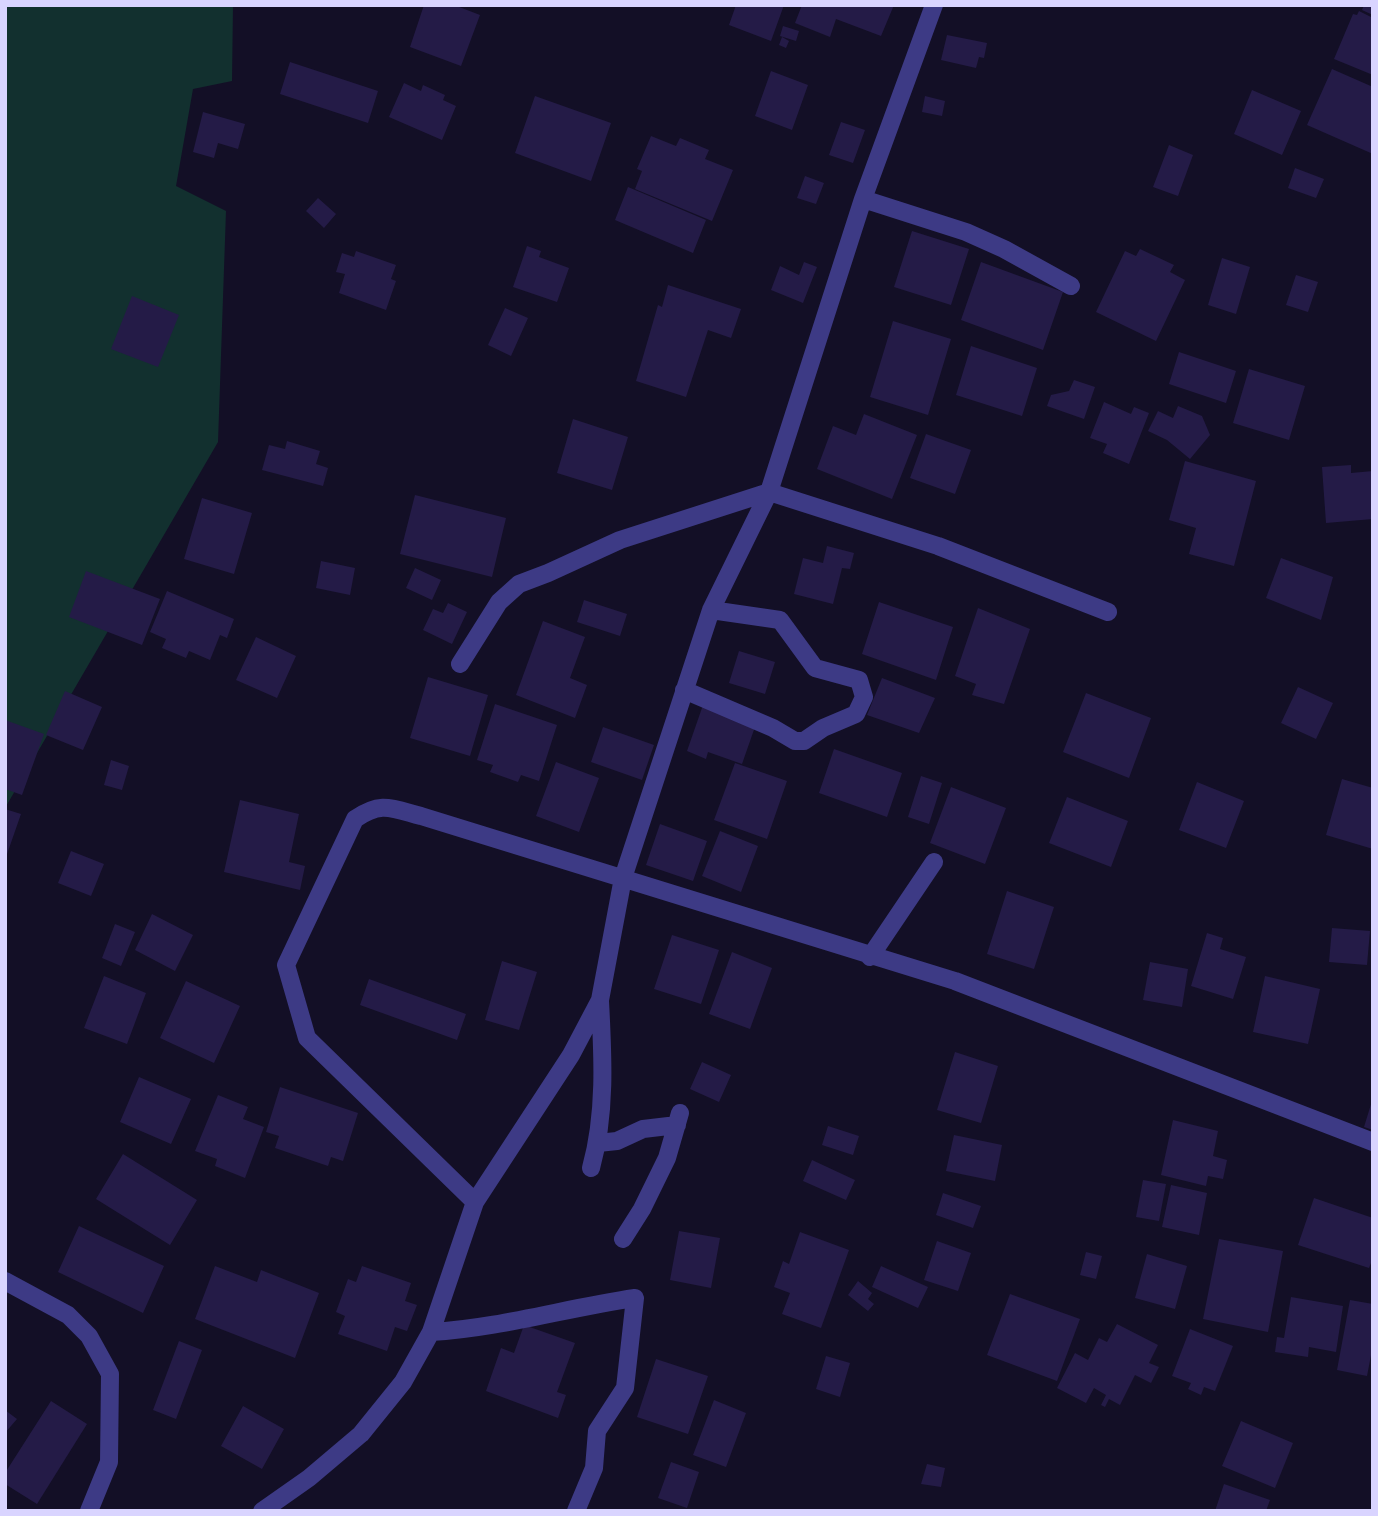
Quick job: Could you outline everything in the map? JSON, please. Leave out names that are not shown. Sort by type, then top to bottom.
[{"type":"street","points":[[591,1168],[598,1143],[604,1059],[600,1000],[623,878],[711,610],[769,492],[863,200],[934,5]]},
{"type":"street","points":[[863,200],[966,232],[1004,249],[1071,286]]},
{"type":"street","points":[[460,664],[499,602],[519,584],[620,540],[769,492],[938,546],[1108,612]]},
{"type":"street","points":[[684,690],[773,728],[795,741],[804,741],[823,728],[856,714],[864,697],[859,680],[815,668],[780,620],[711,610]]},
{"type":"street","points":[[475,1202],[307,1038],[286,965],[355,819],[372,807],[394,808],[870,957],[955,981],[1373,1142]]},
{"type":"street","points":[[870,957],[934,862]]},
{"type":"street","points":[[262,1511],[309,1478],[361,1434],[403,1382],[431,1332],[475,1202],[571,1055],[600,1000]]},
{"type":"street","points":[[598,1143],[617,1141],[643,1129],[678,1119],[667,1158],[624,1239]]},
{"type":"street","points":[[5,1281],[68,1315],[89,1336],[110,1374],[109,1462],[89,1511]]},
{"type":"street","points":[[431,1332],[502,1325],[547,1313],[635,1298],[625,1388],[597,1431],[594,1468],[576,1511]]},
{"type":"green space","points":[[5,5],[233,5],[232,81],[193,89],[176,186],[226,211],[218,442],[5,808]]},
{"type":"building","points":[[424,5],[454,5],[480,15],[461,66],[410,47]]},
{"type":"building","points":[[736,5],[784,5],[771,41],[729,25]]},
{"type":"building","points":[[802,5],[894,5],[881,36],[836,19],[830,37],[795,23]]},
{"type":"building","points":[[1364,5],[1373,5],[1373,15],[1362,10]]},
{"type":"building","points":[[1359,11],[1373,18],[1373,75],[1334,59],[1353,14],[1357,15]]},
{"type":"building","points":[[783,26],[799,31],[796,41],[780,36]]},
{"type":"building","points":[[947,35],[987,43],[984,58],[979,57],[976,68],[941,60]]},
{"type":"building","points":[[782,37],[789,41],[786,48],[779,45]]},
{"type":"building","points":[[290,62],[378,91],[368,123],[280,94]]},
{"type":"building","points":[[1332,69],[1373,87],[1373,154],[1307,125]]},
{"type":"building","points":[[771,71],[808,85],[792,130],[755,116]]},
{"type":"building","points":[[404,83],[421,91],[423,85],[445,95],[443,100],[456,106],[442,140],[389,117]]},
{"type":"building","points":[[1252,90],[1301,111],[1282,155],[1234,134]]},
{"type":"building","points":[[535,96],[611,123],[591,181],[515,153]]},
{"type":"building","points":[[925,96],[945,101],[942,116],[922,112]]},
{"type":"building","points":[[203,112],[245,124],[238,149],[218,143],[214,158],[193,152]]},
{"type":"building","points":[[841,122],[865,130],[853,163],[829,155]]},
{"type":"building","points":[[651,136],[676,146],[680,138],[709,150],[705,159],[733,170],[712,221],[635,189],[642,171],[637,169]]},
{"type":"building","points":[[1169,145],[1193,155],[1178,196],[1153,187]]},
{"type":"building","points":[[1295,168],[1324,179],[1316,198],[1288,188]]},
{"type":"building","points":[[805,176],[824,183],[816,204],[797,198]]},
{"type":"building","points":[[628,187],[706,220],[693,253],[615,220]]},
{"type":"building","points":[[318,198],[336,214],[324,228],[306,211]]},
{"type":"building","points":[[912,231],[969,249],[951,305],[894,287]]},
{"type":"building","points":[[527,246],[541,251],[539,257],[569,268],[557,302],[513,287]]},
{"type":"building","points":[[1140,249],[1174,265],[1170,272],[1185,280],[1156,341],[1096,312],[1125,251],[1136,256]]},
{"type":"building","points":[[356,251],[396,265],[391,279],[396,281],[386,310],[339,293],[345,274],[336,272],[342,253],[354,257]]},
{"type":"building","points":[[1222,258],[1250,267],[1236,314],[1208,305]]},
{"type":"building","points":[[804,262],[817,267],[803,303],[771,290],[780,266],[799,275]]},
{"type":"building","points":[[981,262],[1063,292],[1043,350],[961,320]]},
{"type":"building","points":[[1296,275],[1318,282],[1308,312],[1286,305]]},
{"type":"building","points":[[668,285],[741,309],[731,338],[708,330],[686,397],[636,381],[658,305],[662,307]]},
{"type":"building","points":[[132,296],[179,315],[158,367],[111,349]]},
{"type":"building","points":[[505,308],[528,318],[511,356],[488,345]]},
{"type":"building","points":[[893,321],[951,339],[928,415],[870,397]]},
{"type":"building","points":[[971,346],[1037,368],[1022,416],[956,395]]},
{"type":"building","points":[[1179,352],[1236,371],[1226,403],[1169,384]]},
{"type":"building","points":[[1249,369],[1305,386],[1289,440],[1233,423]]},
{"type":"building","points":[[1074,380],[1095,387],[1084,419],[1047,406],[1051,395],[1069,391]]},
{"type":"building","points":[[1104,402],[1131,414],[1134,407],[1149,413],[1129,464],[1103,453],[1107,444],[1090,438]]},
{"type":"building","points":[[1178,406],[1202,416],[1210,435],[1190,459],[1167,440],[1148,431],[1158,411],[1173,418]]},
{"type":"building","points":[[864,414],[917,435],[892,499],[817,469],[833,426],[856,435]]},
{"type":"building","points":[[573,419],[628,437],[612,490],[557,473]]},
{"type":"building","points":[[926,434],[971,450],[955,494],[910,478]]},
{"type":"building","points":[[287,441],[320,451],[316,464],[328,468],[323,486],[262,470],[269,445],[285,449]]},
{"type":"building","points":[[1185,461],[1256,481],[1234,566],[1189,554],[1196,528],[1169,520]]},
{"type":"building","points":[[1351,465],[1351,473],[1373,471],[1373,519],[1326,523],[1322,467]]},
{"type":"building","points":[[415,495],[506,518],[492,577],[400,554]]},
{"type":"building","points":[[202,498],[252,513],[234,574],[184,559]]},
{"type":"building","points":[[827,546],[854,553],[850,569],[842,568],[833,604],[794,594],[803,558],[823,563]]},
{"type":"building","points":[[1281,558],[1333,577],[1321,620],[1266,598]]},
{"type":"building","points":[[321,561],[355,568],[350,595],[316,588]]},
{"type":"building","points":[[415,568],[441,580],[432,600],[406,588]]},
{"type":"building","points":[[86,571],[160,599],[142,645],[69,617]]},
{"type":"building","points":[[167,591],[234,619],[227,638],[220,635],[210,660],[189,651],[186,658],[162,648],[166,639],[150,632]]},
{"type":"building","points":[[584,600],[627,614],[620,636],[577,622]]},
{"type":"building","points":[[879,602],[953,627],[936,680],[862,654]]},
{"type":"building","points":[[448,603],[467,612],[452,644],[423,630],[433,609],[443,613]]},
{"type":"building","points":[[978,608],[1030,629],[1004,704],[972,695],[976,684],[955,676]]},
{"type":"building","points":[[543,621],[585,637],[570,678],[587,685],[575,718],[516,695]]},
{"type":"building","points":[[256,637],[296,656],[277,698],[236,680]]},
{"type":"building","points":[[739,651],[775,662],[765,694],[729,683]]},
{"type":"building","points":[[428,677],[488,695],[470,756],[410,738]]},
{"type":"building","points":[[882,678],[935,698],[919,733],[867,715]]},
{"type":"building","points":[[1298,687],[1333,703],[1316,739],[1281,723]]},
{"type":"building","points":[[65,691],[102,707],[83,750],[46,735]]},
{"type":"building","points":[[1086,693],[1151,718],[1129,778],[1063,752]]},
{"type":"building","points":[[495,704],[557,725],[539,781],[521,775],[518,782],[490,772],[493,765],[477,760]]},
{"type":"building","points":[[703,705],[756,724],[742,764],[708,752],[706,759],[687,751]]},
{"type":"building","points":[[5,720],[44,734],[22,795],[5,789]]},
{"type":"building","points":[[603,727],[654,745],[642,780],[591,762]]},
{"type":"building","points":[[834,749],[902,773],[887,817],[819,793]]},
{"type":"building","points":[[111,760],[129,766],[122,790],[104,785]]},
{"type":"building","points":[[556,762],[599,778],[579,832],[536,816]]},
{"type":"building","points":[[735,763],[787,781],[767,839],[714,820]]},
{"type":"building","points":[[921,776],[942,783],[929,824],[908,817]]},
{"type":"building","points":[[1342,779],[1373,788],[1373,849],[1326,835]]},
{"type":"building","points":[[1197,782],[1244,801],[1226,848],[1179,830]]},
{"type":"building","points":[[951,787],[1006,808],[985,864],[930,843]]},
{"type":"building","points":[[1067,797],[1128,821],[1111,867],[1049,843]]},
{"type":"building","points":[[240,800],[299,814],[289,862],[305,866],[300,890],[224,872]]},
{"type":"building","points":[[5,809],[21,814],[6,857],[5,857]]},
{"type":"building","points":[[660,824],[707,841],[693,881],[646,865]]},
{"type":"building","points":[[720,831],[758,846],[741,892],[702,876]]},
{"type":"building","points":[[71,851],[104,864],[91,896],[58,883]]},
{"type":"building","points":[[1007,891],[1054,907],[1034,969],[987,954]]},
{"type":"building","points":[[152,914],[193,935],[175,971],[135,950]]},
{"type":"building","points":[[115,924],[135,932],[121,966],[102,958]]},
{"type":"building","points":[[1332,928],[1370,931],[1367,965],[1329,962]]},
{"type":"building","points":[[1207,933],[1223,938],[1220,949],[1246,957],[1233,999],[1191,986]]},
{"type":"building","points":[[672,935],[719,950],[701,1004],[654,989]]},
{"type":"building","points":[[732,952],[772,968],[750,1029],[709,1014]]},
{"type":"building","points":[[502,961],[537,972],[519,1030],[485,1020]]},
{"type":"building","points":[[1150,962],[1188,969],[1182,1007],[1143,1000]]},
{"type":"building","points":[[104,976],[146,993],[127,1044],[84,1028]]},
{"type":"building","points":[[1265,976],[1320,989],[1308,1044],[1253,1032]]},
{"type":"building","points":[[369,979],[466,1014],[457,1040],[360,1005]]},
{"type":"building","points":[[186,981],[240,1006],[214,1063],[160,1038]]},
{"type":"building","points":[[955,1052],[998,1066],[981,1123],[937,1110]]},
{"type":"building","points":[[702,1062],[731,1075],[719,1102],[690,1089]]},
{"type":"building","points":[[139,1077],[191,1099],[171,1144],[120,1122]]},
{"type":"building","points":[[280,1087],[358,1113],[343,1161],[331,1157],[328,1166],[275,1148],[279,1136],[266,1132]]},
{"type":"building","points":[[218,1095],[248,1107],[243,1119],[264,1127],[245,1178],[215,1166],[217,1159],[195,1151]]},
{"type":"building","points":[[1373,1101],[1373,1130],[1364,1127]]},
{"type":"building","points":[[1173,1120],[1218,1131],[1213,1156],[1227,1160],[1223,1179],[1208,1176],[1206,1186],[1161,1175]]},
{"type":"building","points":[[828,1126],[859,1136],[853,1155],[822,1145]]},
{"type":"building","points":[[954,1135],[1002,1145],[995,1181],[946,1171]]},
{"type":"building","points":[[123,1154],[197,1200],[170,1245],[96,1199]]},
{"type":"building","points":[[812,1160],[855,1180],[846,1200],[803,1181]]},
{"type":"building","points":[[1143,1180],[1166,1184],[1159,1221],[1136,1217]]},
{"type":"building","points":[[1171,1185],[1207,1193],[1199,1235],[1162,1227]]},
{"type":"building","points":[[943,1193],[981,1206],[973,1228],[936,1215]]},
{"type":"building","points":[[1314,1198],[1373,1218],[1373,1258],[1369,1268],[1298,1245]]},
{"type":"building","points":[[79,1226],[164,1266],[143,1313],[58,1272]]},
{"type":"building","points":[[679,1231],[720,1238],[711,1288],[670,1280]]},
{"type":"building","points":[[800,1232],[849,1250],[821,1328],[782,1314],[790,1293],[774,1287],[783,1261],[789,1264]]},
{"type":"building","points":[[1219,1239],[1283,1251],[1268,1332],[1203,1319]]},
{"type":"building","points":[[937,1241],[971,1253],[958,1291],[924,1280]]},
{"type":"building","points":[[1086,1252],[1102,1256],[1096,1279],[1080,1275]]},
{"type":"building","points":[[1147,1254],[1187,1266],[1175,1309],[1135,1298]]},
{"type":"building","points":[[215,1266],[257,1282],[261,1270],[319,1293],[295,1358],[195,1319]]},
{"type":"building","points":[[362,1266],[411,1283],[405,1301],[417,1305],[407,1331],[395,1327],[387,1351],[338,1334],[345,1316],[336,1312],[348,1279],[356,1282]]},
{"type":"building","points":[[881,1266],[928,1287],[918,1308],[872,1287]]},
{"type":"building","points":[[858,1281],[872,1293],[868,1299],[874,1304],[868,1311],[848,1295]]},
{"type":"building","points":[[1010,1294],[1080,1319],[1057,1381],[987,1355]]},
{"type":"building","points":[[1291,1297],[1343,1306],[1336,1352],[1309,1347],[1308,1357],[1275,1352],[1277,1337],[1284,1338]]},
{"type":"building","points":[[1350,1300],[1373,1304],[1373,1345],[1367,1376],[1337,1370]]},
{"type":"building","points":[[1117,1324],[1158,1345],[1149,1363],[1159,1367],[1151,1383],[1135,1375],[1120,1405],[1109,1399],[1105,1407],[1101,1405],[1106,1395],[1094,1388],[1086,1403],[1057,1388],[1075,1353],[1088,1360],[1099,1338],[1107,1342]]},
{"type":"building","points":[[524,1325],[575,1343],[557,1392],[566,1395],[558,1418],[486,1391],[501,1348],[514,1353]]},
{"type":"building","points":[[1190,1329],[1233,1346],[1215,1391],[1204,1387],[1201,1395],[1188,1389],[1191,1383],[1172,1376]]},
{"type":"building","points":[[179,1341],[202,1350],[176,1419],[153,1410]]},
{"type":"building","points":[[826,1356],[850,1363],[840,1397],[816,1389]]},
{"type":"building","points":[[656,1359],[708,1376],[688,1434],[637,1417]]},
{"type":"building","points":[[714,1400],[746,1413],[726,1467],[693,1455]]},
{"type":"building","points":[[51,1401],[87,1424],[37,1504],[5,1484],[5,1473]]},
{"type":"building","points":[[243,1406],[284,1429],[262,1469],[221,1446]]},
{"type":"building","points":[[5,1410],[17,1419],[5,1433]]},
{"type":"building","points":[[1241,1421],[1293,1443],[1275,1488],[1222,1466]]},
{"type":"building","points":[[671,1462],[699,1472],[687,1508],[658,1498]]},
{"type":"building","points":[[927,1464],[945,1468],[941,1487],[921,1484]]},
{"type":"building","points":[[1224,1484],[1270,1500],[1266,1511],[1215,1511]]}]
